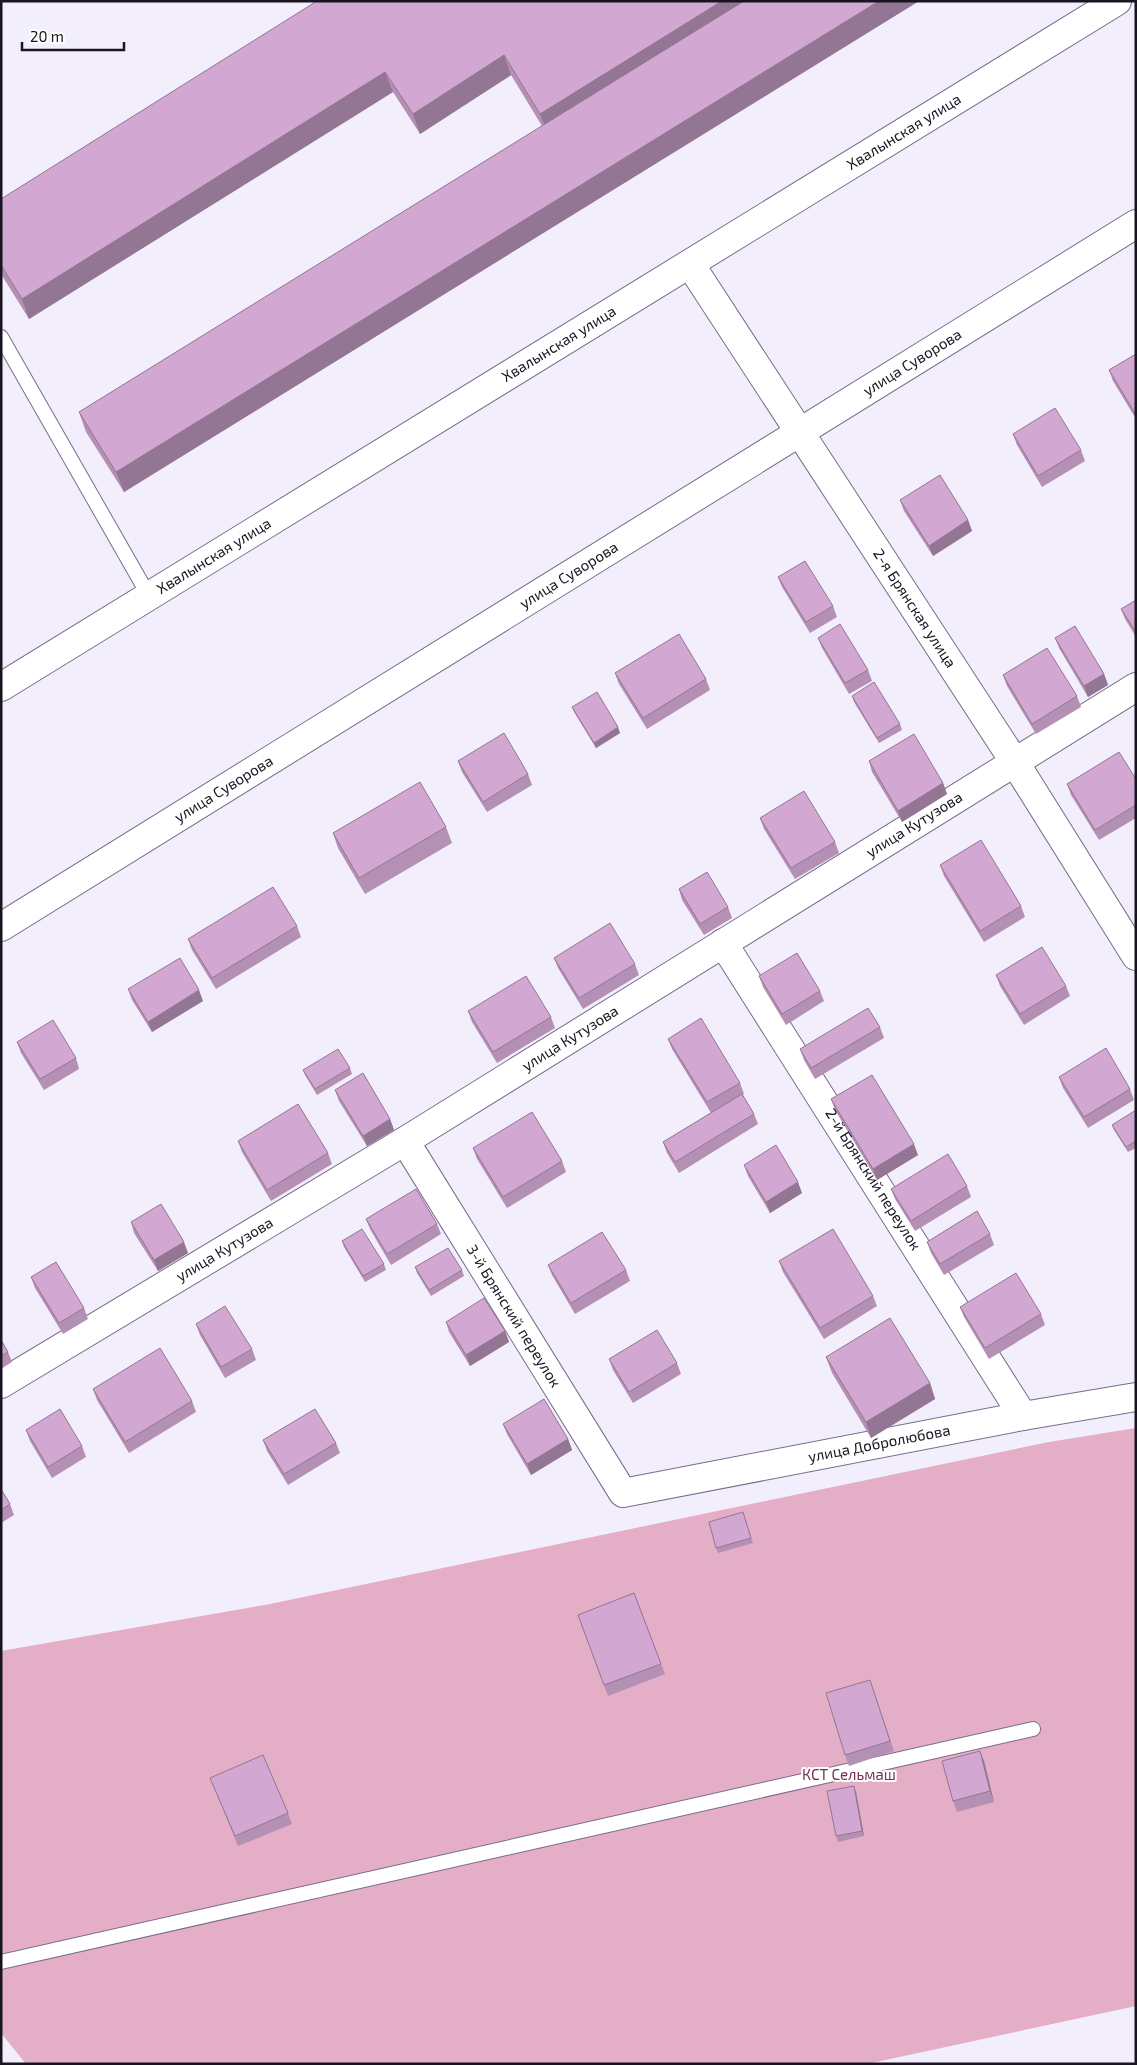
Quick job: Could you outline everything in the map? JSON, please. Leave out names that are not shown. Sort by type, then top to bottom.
[{"type":"street","name":"Хвалынская улица","points":[[1,687],[1117,1]]},
{"type":"street","name":"улица Суворова","points":[[1,927],[1136,224]]},
{"type":"street","name":"2-я Брянская улица","points":[[690,264],[1014,761],[1136,956]]},
{"type":"street","name":"улица Кутузова","points":[[1,1384],[405,1140],[1136,686]]},
{"type":"street","name":"2-й Брянский переулок","points":[[723,943],[1023,1416]]},
{"type":"street","name":"3-й Брянский переулок","points":[[405,1140],[623,1493]]},
{"type":"street","name":"улица Добролюбова","points":[[623,1493],[1023,1416],[1136,1397]]},
{"type":"lane","points":[[1,337],[150,596]]},
{"type":"lane","points":[[1,1962],[1033,1729]]},
{"type":"green space","name":"КСТ Сельмаш","points":[[1136,1428],[1136,2006],[867,2064],[26,2064],[1,2033],[1,1651],[270,1604],[1049,1442]]},
{"type":"building","points":[[317,1],[722,1],[540,114],[504,55],[413,114],[385,72],[22,299],[1,265],[1,199]]},
{"type":"building","points":[[744,1],[879,1],[116,472],[79,412]]},
{"type":"building","points":[[1136,354],[1136,415],[1109,370]]},
{"type":"building","points":[[1055,408],[1081,450],[1038,476],[1013,434]]},
{"type":"building","points":[[940,475],[968,520],[929,546],[900,500]]},
{"type":"building","points":[[805,561],[833,606],[806,622],[778,577]]},
{"type":"building","points":[[1136,600],[1136,632],[1121,609]]},
{"type":"building","points":[[840,624],[868,670],[845,683],[818,638]]},
{"type":"building","points":[[1075,626],[1104,674],[1084,686],[1055,638]]},
{"type":"building","points":[[679,634],[706,679],[643,718],[615,673]]},
{"type":"building","points":[[1047,648],[1077,696],[1032,724],[1003,675]]},
{"type":"building","points":[[874,682],[900,724],[877,738],[852,696]]},
{"type":"building","points":[[597,692],[618,727],[594,743],[572,707]]},
{"type":"building","points":[[504,733],[528,774],[483,802],[458,761]]},
{"type":"building","points":[[914,734],[943,783],[898,811],[869,761]]},
{"type":"building","points":[[1119,752],[1136,779],[1136,805],[1095,830],[1067,784]]},
{"type":"building","points":[[420,782],[446,827],[359,878],[333,833]]},
{"type":"building","points":[[804,791],[835,842],[791,868],[760,818]]},
{"type":"building","points":[[981,840],[1021,906],[980,931],[940,865]]},
{"type":"building","points":[[707,872],[728,907],[700,924],[679,889]]},
{"type":"building","points":[[273,887],[297,926],[212,978],[188,939]]},
{"type":"building","points":[[610,923],[635,964],[579,998],[554,958]]},
{"type":"building","points":[[1042,947],[1066,986],[1020,1014],[996,975]]},
{"type":"building","points":[[797,953],[820,991],[782,1014],[759,976]]},
{"type":"building","points":[[180,958],[199,990],[148,1022],[128,989]]},
{"type":"building","points":[[526,976],[551,1017],[493,1052],[468,1011]]},
{"type":"building","points":[[868,1008],[880,1027],[811,1068],[800,1049]]},
{"type":"building","points":[[701,1018],[740,1083],[707,1102],[668,1039]]},
{"type":"building","points":[[53,1020],[76,1058],[40,1079],[17,1042]]},
{"type":"building","points":[[1106,1048],[1130,1089],[1084,1117],[1059,1077]]},
{"type":"building","points":[[338,1049],[350,1068],[315,1089],[303,1070]]},
{"type":"building","points":[[363,1073],[390,1119],[363,1136],[335,1090]]},
{"type":"building","points":[[872,1075],[914,1144],[873,1169],[831,1099]]},
{"type":"building","points":[[742,1094],[754,1114],[675,1162],[663,1142]]},
{"type":"building","points":[[298,1104],[328,1153],[267,1190],[238,1141]]},
{"type":"building","points":[[1136,1110],[1136,1141],[1126,1147],[1112,1125]]},
{"type":"building","points":[[532,1112],[562,1161],[503,1197],[473,1148]]},
{"type":"building","points":[[776,1145],[798,1182],[766,1202],[744,1165]]},
{"type":"building","points":[[948,1154],[967,1186],[911,1221],[891,1189]]},
{"type":"building","points":[[416,1189],[437,1224],[387,1254],[366,1219]]},
{"type":"building","points":[[161,1204],[184,1242],[154,1260],[131,1222]]},
{"type":"building","points":[[977,1211],[990,1234],[940,1264],[927,1242]]},
{"type":"building","points":[[362,1229],[384,1264],[363,1276],[342,1241]]},
{"type":"building","points":[[833,1229],[873,1296],[820,1328],[779,1261]]},
{"type":"building","points":[[602,1232],[626,1270],[571,1303],[548,1265]]},
{"type":"building","points":[[448,1248],[462,1270],[429,1290],[415,1267]]},
{"type":"building","points":[[56,1262],[84,1308],[59,1323],[31,1277]]},
{"type":"building","points":[[1016,1273],[1041,1314],[985,1348],[960,1307]]},
{"type":"building","points":[[484,1298],[505,1331],[466,1355],[446,1322]]},
{"type":"building","points":[[225,1306],[252,1349],[221,1367],[196,1324]]},
{"type":"building","points":[[890,1318],[930,1383],[866,1422],[826,1357]]},
{"type":"building","points":[[657,1330],[677,1363],[629,1392],[609,1359]]},
{"type":"building","points":[[1,1340],[8,1352],[1,1356]]},
{"type":"building","points":[[160,1348],[192,1401],[125,1442],[93,1389]]},
{"type":"building","points":[[544,1399],[568,1439],[527,1464],[503,1424]]},
{"type":"building","points":[[60,1409],[82,1446],[48,1467],[26,1430]]},
{"type":"building","points":[[315,1409],[336,1443],[284,1474],[263,1440]]},
{"type":"building","points":[[1,1489],[10,1504],[1,1510]]},
{"type":"building","points":[[743,1512],[751,1538],[716,1548],[709,1522]]},
{"type":"building","points":[[634,1593],[661,1664],[604,1685],[578,1615]]},
{"type":"building","points":[[870,1680],[890,1741],[845,1755],[826,1693]]},
{"type":"building","points":[[980,1751],[990,1791],[953,1801],[942,1761]]},
{"type":"building","points":[[263,1755],[288,1813],[235,1836],[210,1778]]},
{"type":"building","points":[[854,1786],[862,1831],[836,1836],[827,1791]]}]
